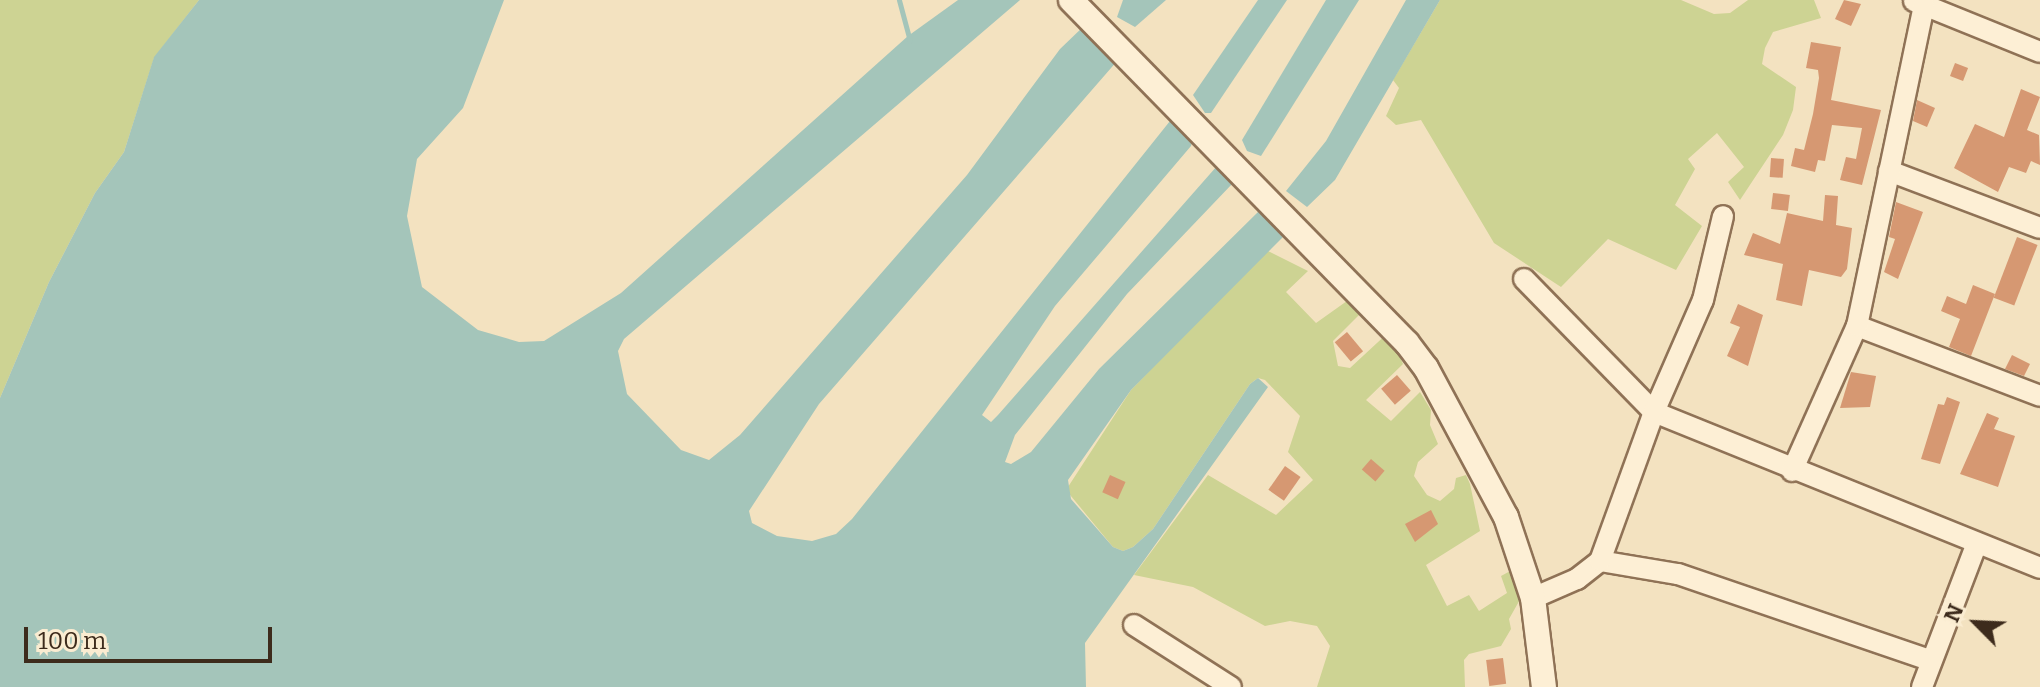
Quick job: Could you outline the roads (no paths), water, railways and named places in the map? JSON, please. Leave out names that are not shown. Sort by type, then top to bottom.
[{"type":"street","points":[[1071,0],[1407,343],[1440,390],[1506,517],[1533,598],[1544,687]]},
{"type":"street","points":[[1792,471],[1857,326],[1889,171],[1918,2],[2040,52]]},
{"type":"street","points":[[1889,171],[2040,228]]},
{"type":"street","points":[[1533,598],[1577,579],[1600,561],[1654,412],[1703,300],[1723,216]]},
{"type":"street","points":[[1524,279],[1654,412],[1792,471],[2040,568]]},
{"type":"street","points":[[1857,326],[2040,396]]},
{"type":"street","points":[[1922,687],[1977,543]]},
{"type":"street","points":[[1600,561],[1678,574],[1932,661]]},
{"type":"street","points":[[1134,625],[1231,687]]},
{"type":"water","points":[[199,0],[504,0],[463,108],[417,159],[407,216],[422,287],[478,330],[519,342],[544,341],[621,293],[908,36],[958,0],[1020,0],[624,339],[618,351],[627,394],[681,450],[709,460],[740,435],[967,175],[1060,49],[1085,25],[1118,60],[819,404],[749,511],[752,523],[777,536],[812,541],[836,534],[852,519],[1170,121],[1194,135],[1191,146],[1055,306],[982,415],[991,422],[998,415],[1217,166],[1236,176],[1233,183],[1127,294],[1015,435],[1005,462],[1011,464],[1031,452],[1099,369],[1258,212],[1268,208],[1286,234],[1131,390],[1068,480],[1071,499],[1113,547],[1123,551],[1133,547],[1153,529],[1250,384],[1258,378],[1268,387],[1085,643],[1086,687],[0,687],[0,398],[49,282],[95,193],[124,152],[154,57]]},
{"type":"water","points":[[1123,0],[1166,0],[1135,27],[1117,17]]},
{"type":"water","points":[[1258,0],[1287,0],[1211,113],[1205,113],[1193,95]]},
{"type":"water","points":[[1326,0],[1359,0],[1261,156],[1247,151],[1242,140]]},
{"type":"water","points":[[1406,0],[1440,0],[1335,180],[1307,207],[1286,191],[1326,141]]},
{"type":"waterway","points":[[899,0],[910,41]]}]
